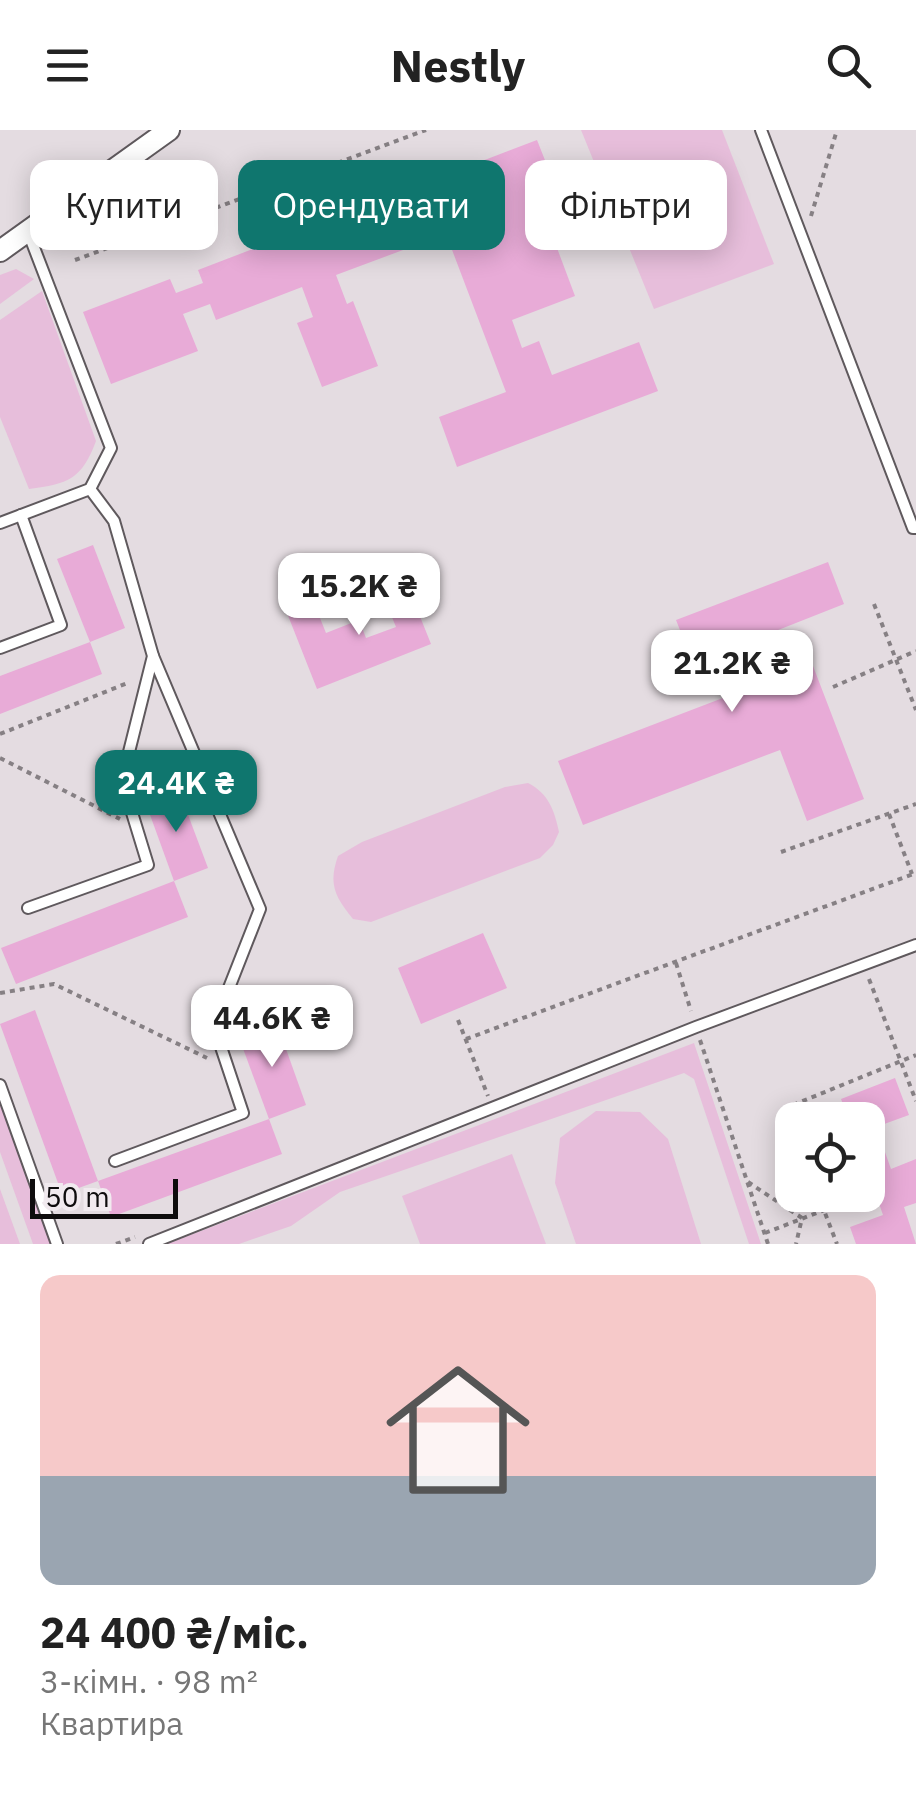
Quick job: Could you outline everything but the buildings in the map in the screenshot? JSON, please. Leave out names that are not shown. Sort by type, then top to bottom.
[{"type":"street","points":[[0,251],[168,130]]},
{"type":"lane","points":[[761,130],[915,531]]},
{"type":"lane","points":[[0,523],[90,489],[111,448],[28,232]]},
{"type":"lane","points":[[90,489],[114,521],[153,656],[260,909],[214,1026],[242,1113],[115,1161]]},
{"type":"lane","points":[[0,648],[61,625],[21,515]]},
{"type":"lane","points":[[28,908],[148,864],[122,780],[153,656]]},
{"type":"lane","points":[[149,1244],[695,1024],[916,945]]},
{"type":"lane","points":[[0,1085],[57,1244]]},
{"type":"path","points":[[74,260],[426,130]]},
{"type":"path","points":[[810,217],[837,130]]},
{"type":"path","points":[[874,604],[916,710]]},
{"type":"path","points":[[833,687],[916,651]]},
{"type":"path","points":[[0,734],[148,675]]},
{"type":"path","points":[[0,758],[137,828]]},
{"type":"path","points":[[781,852],[916,804]]},
{"type":"path","points":[[466,1039],[914,873],[888,814]]},
{"type":"path","points":[[675,962],[768,1244]]},
{"type":"path","points":[[865,964],[916,1101]]},
{"type":"path","points":[[0,993],[54,984],[228,1068]]},
{"type":"path","points":[[458,1020],[488,1096]]},
{"type":"path","points":[[798,1102],[916,1055]]},
{"type":"path","points":[[748,1182],[802,1218]]},
{"type":"path","points":[[764,1233],[821,1212]]},
{"type":"path","points":[[824,1212],[837,1244]]},
{"type":"path","points":[[796,1244],[802,1218]]},
{"type":"shaded area","points":[[581,130],[722,130],[774,264],[654,309],[630,250],[727,250],[727,160],[593,160]]},
{"type":"shaded area","points":[[16,269],[34,279],[0,304],[0,275]]},
{"type":"shaded area","points":[[42,291],[96,441],[79,472],[64,482],[29,489],[0,417],[0,320]]},
{"type":"shaded area","points":[[528,783],[550,803],[559,832],[540,858],[371,922],[353,919],[342,904],[334,882],[338,856],[362,842],[505,787]]},
{"type":"shaded area","points":[[694,1043],[761,1244],[749,1244],[694,1079],[684,1073],[340,1192],[291,1226],[239,1244],[167,1244]]},
{"type":"shaded area","points":[[0,1103],[52,1244],[33,1244],[0,1152]]},
{"type":"shaded area","points":[[596,1111],[640,1112],[668,1139],[701,1244],[576,1244],[555,1183],[560,1138]]},
{"type":"shaded area","points":[[512,1154],[546,1244],[420,1244],[402,1196]]},
{"type":"shaded area","points":[[0,1189],[20,1244],[0,1244]]}]
